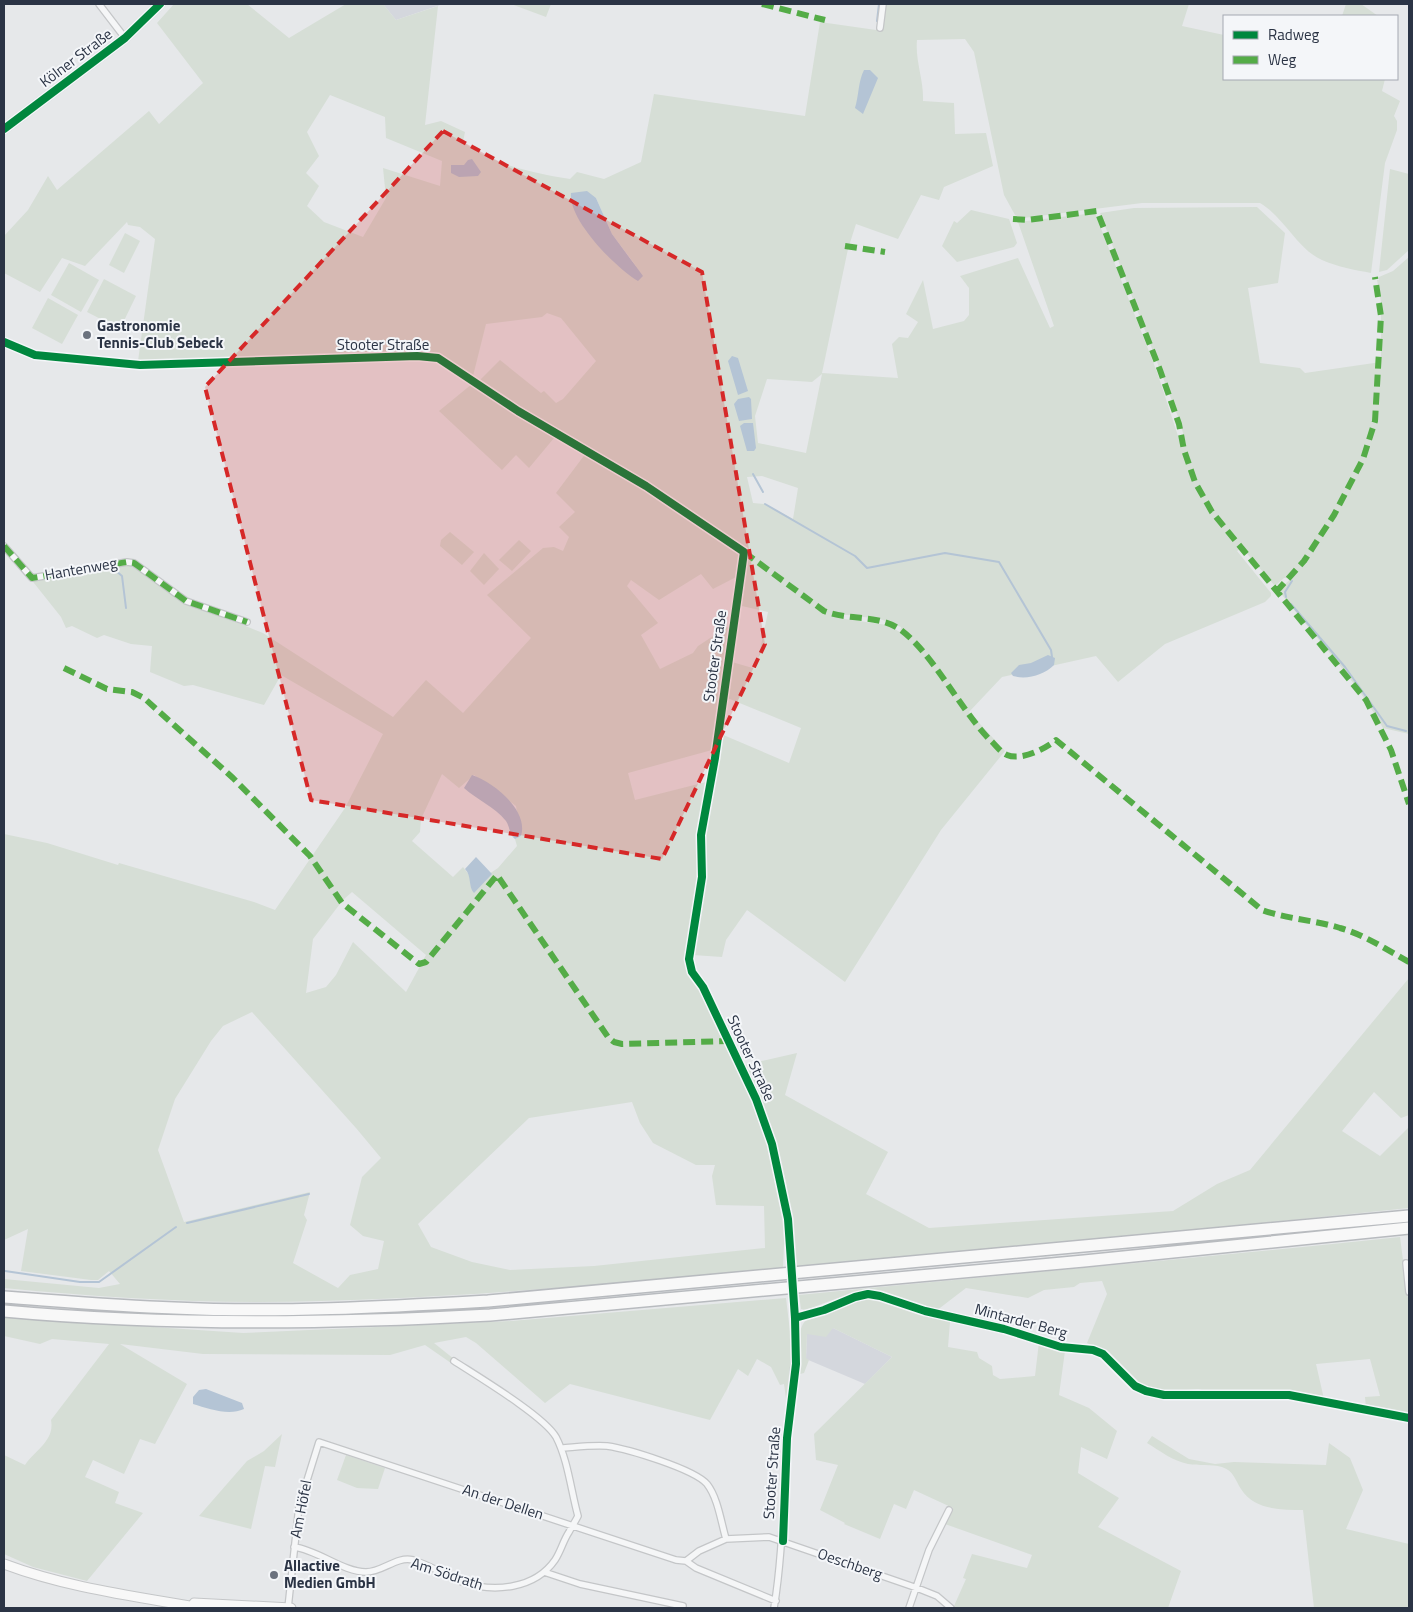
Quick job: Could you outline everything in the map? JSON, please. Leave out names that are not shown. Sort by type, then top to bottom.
[{"type":"highway","points":[[4,1296],[175,1308],[393,1307],[478,1302],[1053,1251],[1409,1216]]},
{"type":"highway","points":[[4,1312],[79,1318],[264,1324],[393,1321],[490,1315],[1045,1265],[1408,1229]]},
{"type":"street","points":[[99,4],[125,38]]},
{"type":"street","name":"Kölner Straße","points":[[4,129],[125,38],[160,4]]},
{"type":"street","points":[[880,28],[883,4]]},
{"type":"street","name":"Stooter Straße","points":[[4,342],[35,354],[140,365],[417,356],[438,358],[503,402],[646,486],[744,552],[715,758],[701,835],[702,877],[689,959],[692,972],[703,988],[756,1099],[772,1144],[788,1219],[795,1308],[796,1364],[787,1438],[782,1541],[774,1608]]},
{"type":"street","name":"Hantenweg","points":[[4,546],[32,578],[127,562],[134,563],[186,601],[247,622]]},
{"type":"street","points":[[1406,1263],[1409,1292]]},
{"type":"street","name":"Mintarder Berg","points":[[795,1318],[868,1294],[880,1296],[925,1311],[1004,1328],[1061,1347],[1093,1350],[1103,1354],[1135,1386],[1146,1391],[1164,1395],[1288,1395],[1409,1418]]},
{"type":"street","points":[[454,1361],[502,1392],[553,1433],[560,1448],[578,1516],[574,1525]]},
{"type":"street","name":"An der Dellen","points":[[319,1442],[676,1560],[686,1561],[696,1568],[776,1600]]},
{"type":"street","name":"Am Höfel","points":[[289,1608],[299,1506],[319,1442]]},
{"type":"street","points":[[560,1448],[605,1446],[681,1468],[697,1476],[712,1491],[726,1539],[699,1551],[686,1561]]},
{"type":"street","points":[[909,1608],[930,1550],[949,1510]]},
{"type":"street","name":"Am Södrath","points":[[294,1547],[307,1548],[354,1569],[366,1572],[399,1560],[414,1560],[463,1582],[483,1588],[513,1586],[544,1572],[561,1551],[574,1525]]},
{"type":"street","name":"Oeschberg","points":[[726,1539],[770,1537],[917,1588],[937,1596],[951,1608]]},
{"type":"street","points":[[4,1564],[80,1588],[201,1608]]},
{"type":"street","points":[[544,1572],[580,1584],[683,1606]]},
{"type":"street","points":[[168,1602],[289,1608]]},
{"type":"highlighted area","points":[[443,131],[702,272],[765,644],[662,859],[311,800],[205,387]]},
{"type":"shaded area","points":[[174,4],[247,4],[289,38],[346,4],[383,4],[396,20],[438,6],[425,125],[441,121],[465,132],[463,142],[487,157],[514,167],[570,179],[577,172],[604,179],[641,162],[654,94],[805,116],[820,22],[876,30],[880,4],[1189,4],[1182,26],[1223,35],[1223,80],[1385,80],[1382,91],[1400,101],[1394,116],[1397,121],[1397,130],[1385,163],[1371,273],[1334,265],[1313,255],[1269,209],[1260,203],[1142,203],[1023,218],[1015,215],[1004,195],[974,52],[965,39],[917,40],[923,101],[954,103],[955,134],[986,133],[993,166],[944,187],[939,200],[921,195],[898,239],[856,224],[848,249],[822,373],[898,378],[892,344],[899,337],[908,338],[918,322],[906,314],[923,280],[933,329],[964,321],[969,315],[969,288],[960,276],[1018,258],[1050,328],[1054,326],[1018,222],[1095,213],[1157,372],[1181,445],[1186,444],[1180,422],[1100,213],[1134,208],[1257,207],[1285,233],[1278,283],[1248,288],[1260,363],[1300,368],[1305,373],[1381,362],[1381,302],[1377,280],[1379,280],[1379,277],[1393,271],[1409,257],[1409,734],[1383,728],[1348,676],[1282,595],[1279,589],[1292,578],[1284,578],[1275,586],[1242,548],[1237,551],[1271,593],[1271,596],[1265,602],[1165,644],[1118,682],[1096,656],[1002,677],[969,712],[1005,751],[941,830],[845,982],[747,910],[726,940],[722,957],[693,955],[692,964],[705,980],[744,1065],[797,1053],[785,1095],[888,1152],[866,1194],[929,1228],[1173,1211],[1217,1184],[1250,1170],[1409,978],[1409,1115],[1401,1118],[1374,1092],[1342,1131],[1380,1156],[1409,1127],[1409,1208],[1089,1241],[797,1267],[786,1182],[775,1140],[758,1092],[750,1093],[776,1172],[787,1242],[784,1245],[783,1268],[521,1291],[324,1301],[226,1302],[163,1300],[4,1288],[4,1279],[99,1288],[120,1284],[109,1271],[98,1280],[91,1280],[21,1271],[28,1229],[4,1240],[4,834],[47,843],[118,865],[119,863],[254,902],[275,910],[345,808],[383,734],[281,675],[264,705],[193,685],[184,686],[150,672],[152,646],[131,644],[104,635],[97,638],[72,626],[66,628],[61,617],[30,578],[117,566],[136,566],[181,600],[263,633],[393,717],[426,680],[463,713],[531,638],[487,595],[543,548],[554,547],[563,551],[569,537],[559,527],[575,512],[556,493],[589,449],[559,432],[529,468],[516,455],[502,470],[439,411],[472,384],[439,362],[426,359],[217,358],[138,361],[155,239],[140,227],[128,225],[127,222],[85,266],[62,258],[40,292],[4,273],[4,236],[28,210],[48,176],[57,190],[149,111],[159,124],[203,83],[157,23]],"holes":[[[330,95],[385,117],[386,138],[442,161],[440,186],[383,168],[386,198],[363,237],[324,222],[307,206],[319,186],[306,173],[319,156],[307,132]],[[571,193],[596,198],[612,234],[636,266]],[[547,313],[561,318],[596,361],[563,399],[556,403],[544,391],[541,393],[500,360],[480,380],[473,376],[486,324],[542,317]],[[822,374],[806,453],[758,443],[755,416],[767,379],[812,382]],[[762,476],[798,488],[793,519],[765,504],[753,503],[747,477]],[[701,574],[713,589],[738,576],[733,604],[768,612],[756,669],[732,662],[736,629],[727,627],[698,646],[693,653],[660,669],[641,635],[658,623],[627,586],[631,580],[659,600]],[[839,614],[880,619],[901,627],[900,632],[887,625],[838,618]],[[720,695],[801,728],[789,763],[721,734],[714,780],[635,800],[628,773],[712,750]],[[442,774],[459,788],[474,775],[516,806],[521,836],[515,839],[517,846],[498,868],[471,886],[470,876],[463,867],[453,877],[412,841],[420,832],[421,819]],[[352,892],[426,955],[406,992],[353,942],[336,975],[326,987],[306,993],[313,939],[343,900]],[[252,1012],[381,1158],[362,1177],[350,1225],[363,1236],[384,1241],[378,1269],[350,1275],[338,1288],[293,1263],[307,1220],[304,1215],[310,1192],[184,1222],[158,1150],[175,1099],[211,1041],[223,1026]],[[632,1102],[640,1123],[653,1143],[696,1165],[715,1165],[712,1176],[716,1205],[764,1206],[765,1248],[594,1266],[510,1270],[472,1262],[431,1247],[418,1224],[529,1118]]]},
{"type":"shaded area","points":[[383,4],[443,4],[396,20]]},
{"type":"shaded area","points":[[511,4],[551,4],[546,17]]},
{"type":"shaded area","points":[[1346,4],[1361,4],[1377,15],[1342,15]]},
{"type":"shaded area","points":[[1390,169],[1409,174],[1409,250],[1387,270],[1379,272]]},
{"type":"shaded area","points":[[971,210],[1009,219],[1017,243],[1014,247],[957,262],[942,246],[954,221],[957,223]]},
{"type":"shaded area","points":[[125,233],[140,241],[124,273],[109,265]]},
{"type":"shaded area","points":[[69,263],[99,280],[81,312],[51,295]]},
{"type":"shaded area","points":[[104,279],[136,296],[120,329],[87,312]]},
{"type":"shaded area","points":[[48,298],[78,315],[62,344],[32,328]]},
{"type":"shaded area","points":[[450,532],[474,552],[462,565],[440,546],[441,540]]},
{"type":"shaded area","points":[[519,540],[531,551],[512,571],[499,560]]},
{"type":"shaded area","points":[[484,553],[499,569],[484,585],[470,571]]},
{"type":"shaded area","points":[[1400,1237],[1409,1306],[1409,1417],[1366,1408],[1365,1397],[1380,1396],[1370,1359],[1316,1364],[1324,1399],[1219,1394],[1198,1389],[1163,1392],[1150,1390],[1142,1386],[1105,1351],[1087,1343],[1107,1294],[1102,1281],[1080,1283],[1074,1287],[1044,1290],[1028,1298],[966,1288],[936,1311],[877,1292],[841,1297],[806,1310],[801,1309],[799,1295],[1250,1252]]},
{"type":"shaded area","points":[[871,1297],[950,1322],[948,1347],[977,1352],[979,1358],[992,1366],[993,1375],[1000,1379],[1035,1376],[1039,1342],[1065,1351],[1059,1395],[1089,1408],[1117,1431],[1107,1459],[1081,1447],[1078,1473],[1119,1498],[1098,1527],[1181,1571],[1168,1608],[956,1608],[954,1606],[966,1579],[963,1578],[972,1554],[1027,1568],[1032,1555],[945,1524],[953,1508],[914,1490],[906,1509],[894,1504],[880,1539],[844,1524],[820,1510],[838,1465],[816,1460],[814,1434],[892,1357],[833,1328],[826,1337],[807,1334],[806,1358],[809,1360],[804,1373],[800,1374],[799,1341],[801,1329],[807,1319],[815,1315],[845,1303]]},
{"type":"shaded area","points":[[786,1298],[793,1356],[787,1406],[784,1384],[780,1385],[771,1367],[757,1359],[748,1376],[738,1369],[710,1420],[570,1384],[545,1403],[476,1343],[466,1337],[434,1343],[454,1359],[451,1363],[425,1345],[390,1355],[203,1354],[120,1344],[187,1384],[155,1444],[140,1439],[124,1474],[93,1460],[85,1477],[119,1492],[115,1503],[143,1513],[87,1581],[33,1567],[4,1554],[4,1455],[25,1465],[47,1440],[50,1434],[51,1420],[109,1344],[52,1339],[40,1344],[4,1336],[4,1317],[243,1333],[511,1321]]},
{"type":"shaded area","points":[[833,1328],[892,1357],[865,1384],[806,1359],[807,1334]]},
{"type":"shaded area","points":[[282,1434],[275,1467],[265,1466],[251,1529],[199,1516],[247,1461],[264,1451]]},
{"type":"shaded area","points":[[1152,1436],[1189,1459],[1215,1464],[1234,1462],[1326,1465],[1329,1443],[1350,1458],[1363,1490],[1346,1529],[1409,1544],[1409,1608],[1314,1608],[1303,1510],[1277,1509],[1261,1505],[1246,1496],[1232,1473],[1226,1469],[1177,1461],[1147,1443]]},
{"type":"shaded area","points":[[346,1455],[385,1468],[378,1489],[357,1488],[337,1480]]},
{"type":"water","points":[[864,70],[870,70],[878,78],[863,114],[855,108]]},
{"type":"water","points":[[472,159],[481,172],[478,176],[459,177],[451,173],[451,165],[464,165],[468,160]]},
{"type":"water","points":[[587,191],[596,198],[612,234],[643,276],[638,281],[606,255],[577,216],[572,204],[571,193]]},
{"type":"water","points":[[732,356],[738,358],[748,391],[738,395],[728,361]]},
{"type":"water","points":[[749,397],[751,399],[752,419],[739,421],[734,404],[738,399]]},
{"type":"water","points":[[744,423],[753,423],[756,448],[754,451],[747,451],[740,426]]},
{"type":"water","points":[[1048,655],[1055,658],[1054,665],[1045,672],[1035,676],[1024,677],[1013,676],[1011,673],[1019,665],[1031,663]]},
{"type":"water","points":[[472,775],[490,784],[508,799],[520,817],[522,826],[521,836],[515,839],[506,821],[501,816],[464,788]]},
{"type":"water","points":[[476,857],[492,874],[474,893],[471,888],[469,875],[465,869]]},
{"type":"water","points":[[206,1389],[242,1403],[244,1409],[225,1412],[193,1404],[193,1397],[199,1390]]},
{"type":"waterway","points":[[877,21],[879,4]]},
{"type":"waterway","points":[[753,474],[763,492]]},
{"type":"waterway","points":[[765,504],[855,556],[867,568],[945,553],[999,562],[1051,650],[1052,657]]},
{"type":"waterway","points":[[115,570],[122,576],[126,608]]},
{"type":"waterway","points":[[1286,597],[1285,592],[1292,581]]},
{"type":"waterway","points":[[1291,604],[1345,667],[1387,726],[1406,731]]},
{"type":"waterway","points":[[187,1223],[309,1194]]},
{"type":"waterway","points":[[5,1271],[80,1282],[99,1282],[176,1227]]},
{"type":"marked path","points":[[762,4],[825,20]]},
{"type":"marked path","points":[[1013,219],[1027,220],[1097,211],[1160,370],[1179,424],[1184,450],[1195,482],[1212,512],[1366,700],[1391,750],[1409,804]]},
{"type":"marked path","points":[[845,246],[885,252]]},
{"type":"marked path","points":[[1276,592],[1304,561],[1334,515],[1363,459],[1375,421],[1381,316],[1375,277]]},
{"type":"marked path","points":[[4,546],[32,578],[127,562],[134,563],[186,601],[247,622]]},
{"type":"marked path","points":[[744,552],[824,611],[883,622],[901,630],[924,653],[979,727],[1005,754],[1013,756],[1026,755],[1046,747],[1056,740],[1262,910],[1349,931],[1376,943],[1409,962]]},
{"type":"marked path","points":[[64,668],[107,689],[132,692],[144,698],[233,778],[310,856],[342,903],[419,964],[426,962],[497,875],[608,1037],[614,1042],[622,1044],[728,1041]]},
{"type":"cycle path","points":[[4,129],[125,38],[160,4]]},
{"type":"cycle path","points":[[4,342],[35,355],[140,365],[417,356],[438,358],[518,411],[646,486],[744,552],[715,758],[701,835],[702,877],[689,959],[692,972],[703,987],[756,1099],[772,1144],[788,1219],[795,1318],[796,1364],[787,1438],[783,1541]]},
{"type":"cycle path","points":[[795,1318],[868,1294],[880,1296],[925,1311],[1004,1329],[1061,1347],[1093,1350],[1103,1354],[1135,1386],[1146,1391],[1164,1395],[1289,1395],[1409,1418]]},
{"type":"place","name":"Gastronomie Tennis-Club Sebeck","points":[[87,335]]},
{"type":"place","name":"Allactive Medien GmbH","points":[[274,1575]]}]
